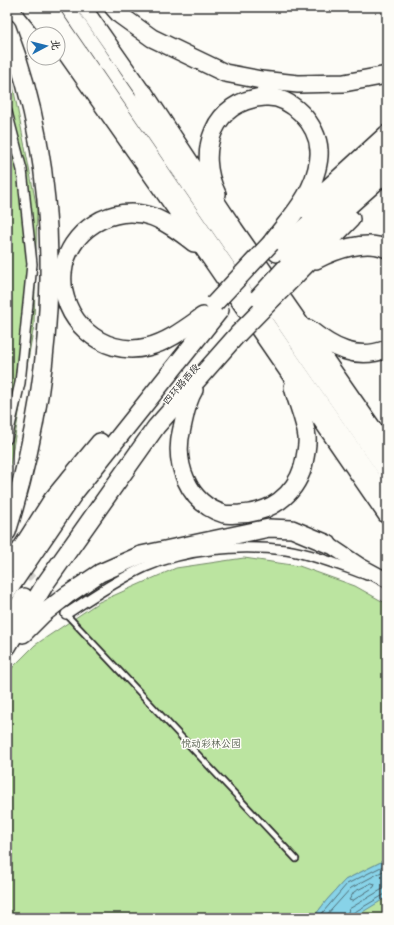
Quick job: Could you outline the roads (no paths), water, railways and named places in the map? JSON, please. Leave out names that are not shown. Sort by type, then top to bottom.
[{"type":"highway","points":[[31,7],[46,26]]},
{"type":"highway","points":[[113,7],[120,15],[152,38],[226,73],[261,80],[298,84],[344,83],[387,75]]},
{"type":"highway","points":[[7,28],[20,64],[38,137],[47,210],[49,282],[44,361],[37,419],[20,488],[7,532]]},
{"type":"highway","points":[[66,52],[214,263],[387,515]]},
{"type":"highway","points":[[144,93],[234,229],[387,449]]},
{"type":"highway","points":[[234,229],[213,186],[209,158],[210,135],[221,117],[239,103],[266,97],[290,103],[307,119],[317,137],[319,151],[310,188],[282,260]]},
{"type":"highway","points":[[282,260],[319,195],[387,134]]},
{"type":"highway","name":"四环路西段","points":[[7,624],[84,510],[171,393],[236,329],[282,260],[387,151]]},
{"type":"highway","name":"四环路西段","points":[[7,592],[75,492],[212,310],[282,260],[341,213],[387,172]]},
{"type":"highway","points":[[307,264],[370,199],[387,185]]},
{"type":"highway","points":[[212,310],[173,337],[148,347],[136,349],[120,348],[107,344],[83,329],[74,318],[66,303],[63,287],[63,272],[68,253],[78,238],[88,227],[102,219],[117,214],[136,213],[152,216],[166,223],[194,244],[214,263]]},
{"type":"highway","points":[[282,260],[307,264],[337,251],[359,246],[381,246],[387,249]]},
{"type":"highway","points":[[7,572],[52,500],[212,310]]},
{"type":"highway","points":[[298,320],[339,350],[355,355],[377,353],[387,349]]},
{"type":"highway","points":[[236,329],[189,398],[178,441],[179,464],[190,489],[206,504],[225,514],[262,511],[290,493],[300,476],[305,458],[307,437],[289,373]]},
{"type":"highway","points":[[7,647],[45,584],[156,427],[211,364]]},
{"type":"highway","points":[[7,655],[38,618],[67,595],[100,573],[141,555],[269,528],[292,529],[328,544]]},
{"type":"main road","points":[[49,7],[387,498]]},
{"type":"main road","points":[[67,7],[387,474]]},
{"type":"main road","points":[[84,7],[144,93]]},
{"type":"main road","points":[[328,544],[387,581]]},
{"type":"street","points":[[7,112],[22,170],[32,264],[20,383],[7,439]]},
{"type":"street","points":[[66,614],[108,586],[146,567],[183,555],[212,550],[244,548],[287,550],[387,581]]},
{"type":"lane","points":[[66,614],[296,859]]},
{"type":"water","points":[[387,859],[387,897],[353,918],[313,918],[345,880]]},
{"type":"tunnel","points":[[7,553],[66,614]]},
{"type":"park label","name":"悦动彩林公园","points":[[211,743]]}]
